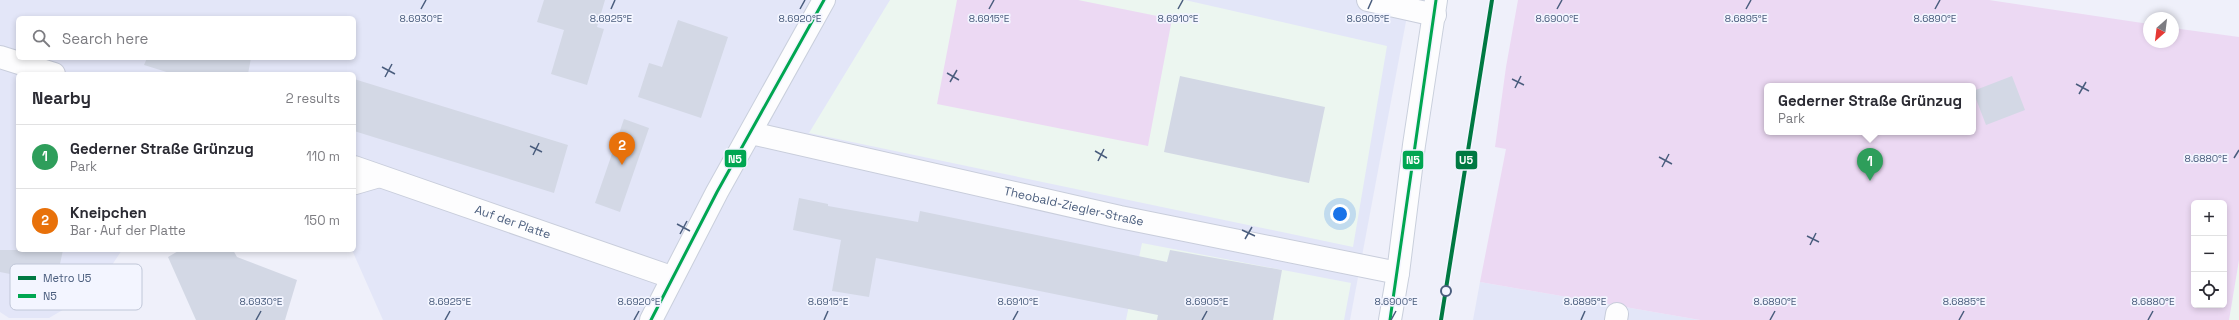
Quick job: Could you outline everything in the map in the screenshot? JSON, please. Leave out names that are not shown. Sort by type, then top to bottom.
[{"type":"street","points":[[651,320],[671,278],[824,0]]},
{"type":"street","points":[[1368,0],[1435,7],[1414,144],[1398,274],[1390,320]]},
{"type":"street","points":[[0,57],[48,72]]},
{"type":"street","name":"Theobald-Ziegler-Straße","points":[[751,133],[1120,217],[1398,274]]},
{"type":"street","name":"Auf der Platte","points":[[356,168],[671,278]]},
{"type":"lane","points":[[356,185],[385,177]]},
{"type":"shaded area","points":[[0,0],[1410,0],[1350,320],[383,320],[353,252],[356,252],[356,72],[16,72],[16,252],[121,252],[113,264],[10,264],[10,310],[63,310],[49,318],[9,318],[0,312]]},
{"type":"shaded area","points":[[890,0],[1185,0],[1387,46],[1353,247],[809,133]]},
{"type":"shaded area","points":[[957,0],[1078,0],[1172,19],[1148,146],[937,104]]},
{"type":"shaded area","points":[[1518,0],[1989,0],[2143,23],[2143,48],[2179,48],[2179,29],[2239,37],[2239,260],[2229,320],[1700,320],[1480,282],[1506,149],[1495,147],[1506,67]]},
{"type":"shaded area","points":[[1142,243],[1351,283],[1344,320],[1126,320]]},
{"type":"shaded area","points":[[2239,260],[2239,320],[2229,320]]},
{"type":"shaded area","points":[[1480,282],[1700,320],[1473,320]]},
{"type":"building","points":[[544,0],[605,0],[597,27],[604,29],[587,85],[551,74],[564,30],[537,22]]},
{"type":"building","points":[[678,20],[728,37],[701,118],[638,97],[649,63],[662,67]]},
{"type":"building","points":[[146,60],[251,60],[248,72],[167,72],[144,65]]},
{"type":"building","points":[[1180,76],[1325,107],[1309,183],[1164,152]]},
{"type":"building","points":[[2012,76],[2025,110],[1986,125],[1976,99],[1976,90]]},
{"type":"building","points":[[356,80],[568,145],[554,193],[356,132]]},
{"type":"building","points":[[624,119],[649,128],[620,212],[595,203]]},
{"type":"building","points":[[799,198],[828,204],[828,206],[918,222],[920,211],[1167,262],[1170,250],[1282,270],[1273,320],[1157,320],[1158,315],[876,258],[869,297],[832,291],[841,240],[793,230]]},
{"type":"building","points":[[0,250],[16,250],[16,252],[63,252],[60,264],[10,264],[10,274],[0,272]]},
{"type":"building","points":[[177,252],[234,252],[237,257],[297,280],[285,320],[196,320],[168,257]]},
{"type":"metro line","name":"U5","points":[[1441,320],[1492,0]]},
{"type":"transit line","name":"N5","points":[[651,320],[717,192],[824,0]]},
{"type":"transit line","name":"N5","points":[[1390,320],[1436,0]]},
{"type":"place","name":"Kneipchen","points":[[622,165]]},
{"type":"place","name":"Gederner Straße Grünzug","points":[[1870,181]]}]
